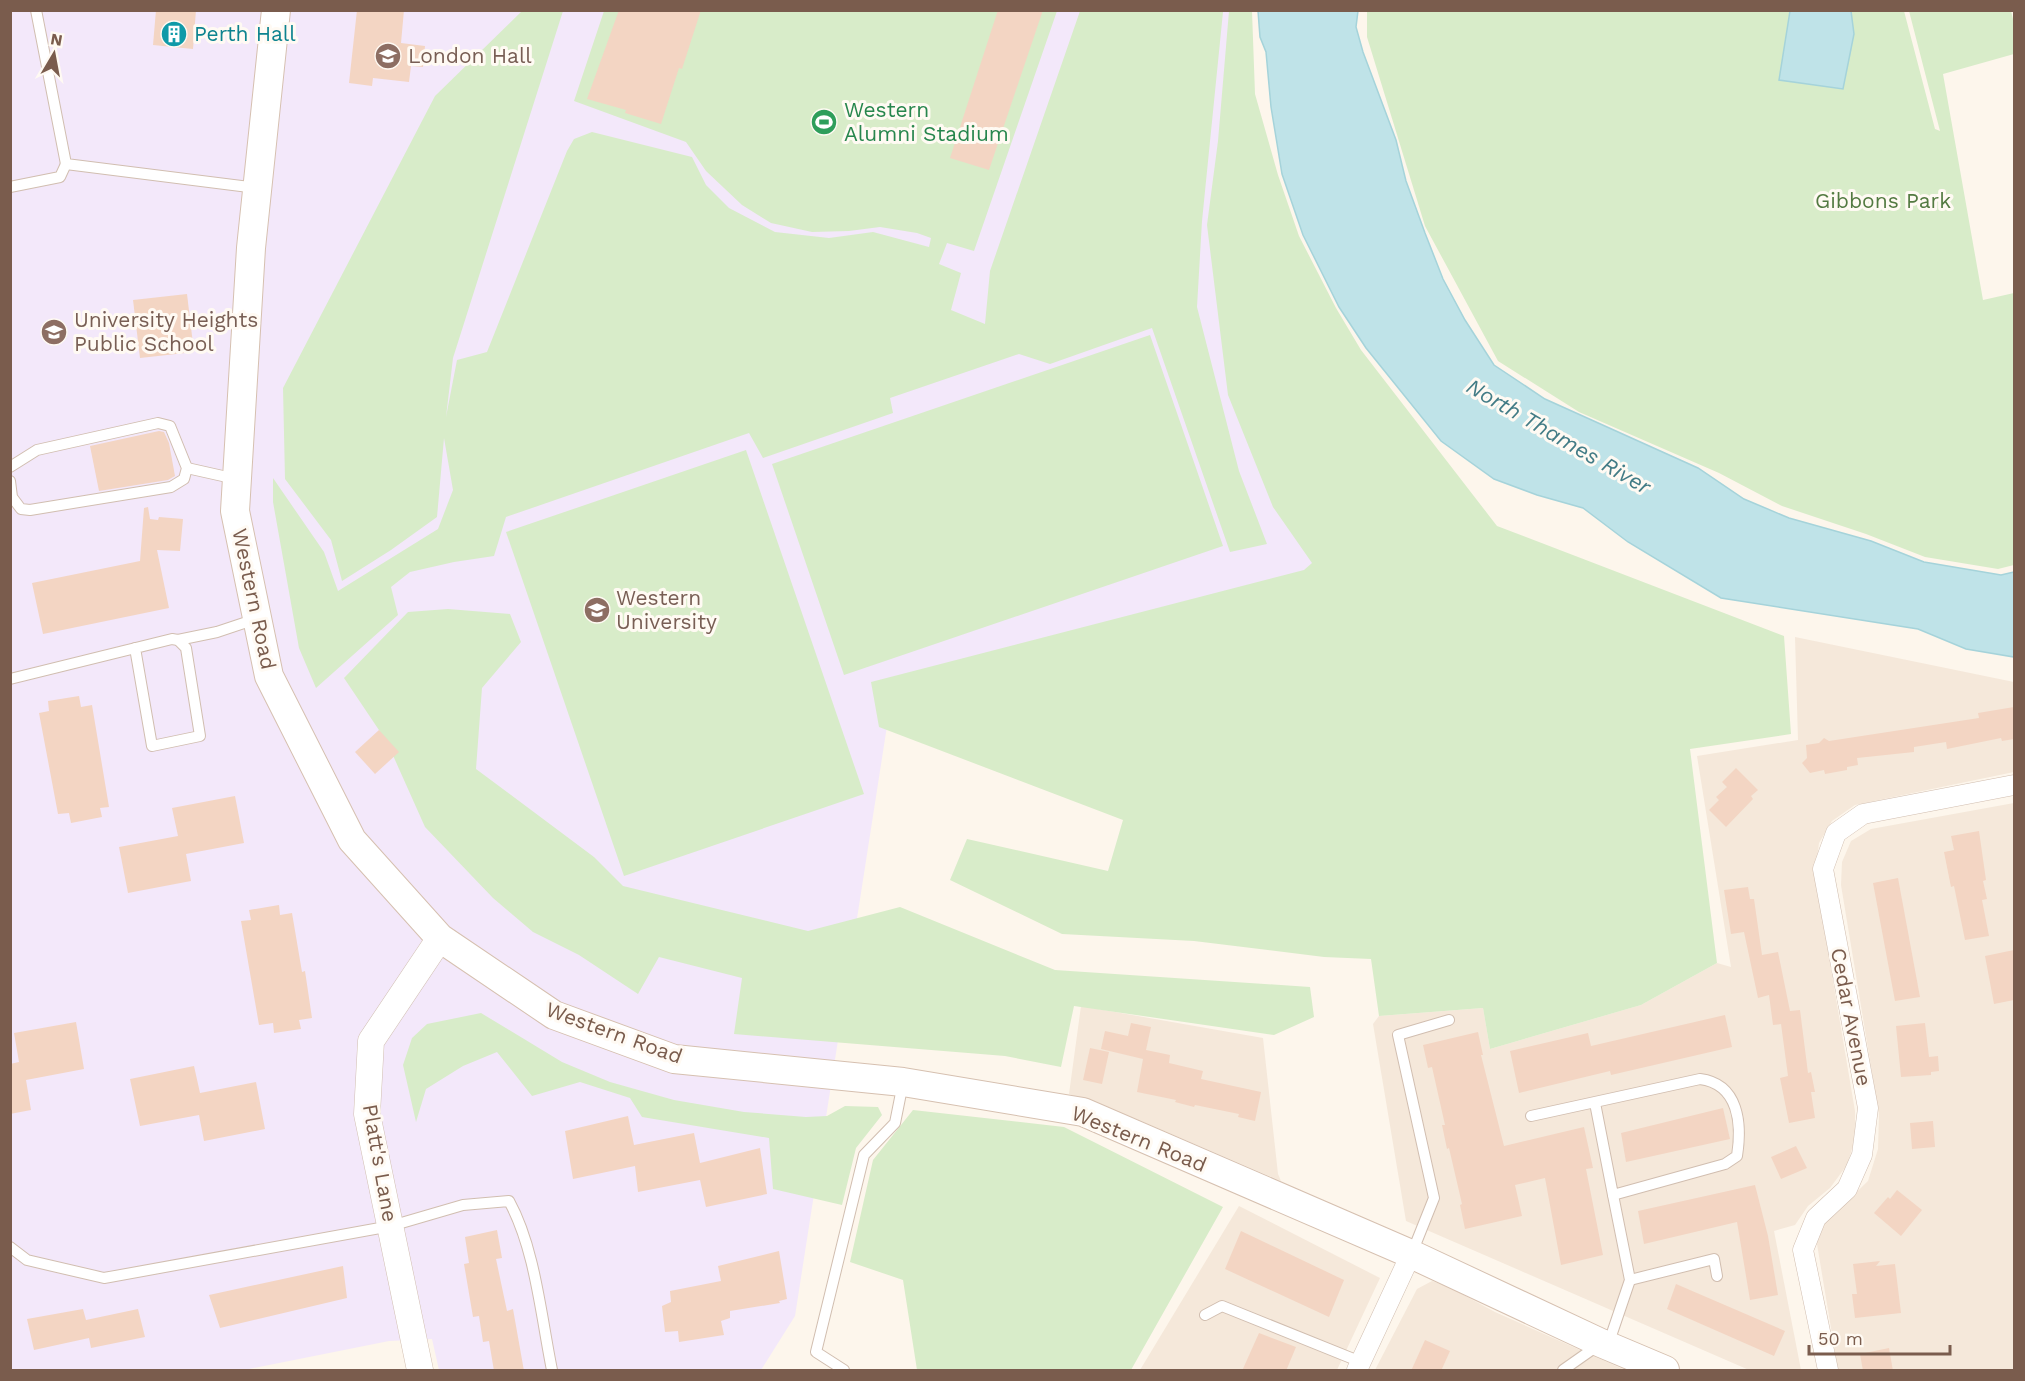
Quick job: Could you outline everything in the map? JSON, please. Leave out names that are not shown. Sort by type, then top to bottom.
[{"type":"main road","name":"Western Road","points":[[276,10],[251,248],[235,511],[269,676],[352,840],[440,938],[554,1015],[674,1059],[903,1082],[1083,1112],[1411,1254],[1665,1371]]},
{"type":"street","name":"Cedar Avenue","points":[[1828,1371],[1803,1250],[1816,1218],[1847,1189],[1862,1155],[1868,1108],[1823,869],[1836,832],[1863,814],[2014,785]]},
{"type":"street","name":"Platt's Lane","points":[[420,1371],[367,1114],[371,1041],[440,938]]},
{"type":"street","points":[[1359,1366],[1411,1254]]},
{"type":"lane","points":[[10,187],[60,177],[66,164],[36,10]]},
{"type":"lane","points":[[66,164],[258,188]]},
{"type":"lane","points":[[10,467],[38,450],[158,423],[170,426],[187,468],[184,479],[171,487],[30,510],[21,509],[12,497],[10,481]]},
{"type":"lane","points":[[187,468],[237,479]]},
{"type":"lane","points":[[10,679],[172,639],[178,640],[217,632],[257,619]]},
{"type":"lane","points":[[135,648],[152,746],[200,736],[186,648],[178,640]]},
{"type":"lane","points":[[1411,1254],[1434,1198],[1398,1035],[1449,1020]]},
{"type":"lane","points":[[1531,1116],[1700,1079],[1712,1080],[1725,1089],[1734,1102],[1740,1139],[1737,1156],[1725,1164],[1613,1195]]},
{"type":"lane","points":[[844,1371],[816,1352],[864,1155],[895,1123],[903,1082]]},
{"type":"lane","points":[[1563,1371],[1604,1344],[1630,1280],[1595,1103]]},
{"type":"lane","points":[[10,1246],[27,1260],[104,1278],[391,1226],[463,1205],[509,1201],[520,1220],[528,1246],[552,1371]]},
{"type":"lane","points":[[1630,1280],[1714,1259],[1717,1276]]},
{"type":"lane","points":[[1205,1315],[1222,1306],[1359,1366]]},
{"type":"shaded area","name":"Western University","points":[[10,11],[1236,11],[1237,48],[1314,295],[1473,526],[892,694],[795,1316],[761,1370],[439,1370],[432,1339],[389,1341],[244,1370],[11,1370]]},
{"type":"shaded area","points":[[1795,637],[2014,682],[2014,772],[1855,805],[1832,821],[1819,843],[1815,874],[1855,1111],[1855,1139],[1847,1165],[1830,1188],[1808,1206],[1795,1225],[1774,1231],[1801,1370],[1749,1370],[1406,1221],[1373,1024],[1379,1016],[1483,1008],[1490,1049],[1641,1005],[1717,963],[1731,967],[1697,756],[1798,740]]},
{"type":"shaded area","points":[[2014,803],[2014,1370],[1838,1370],[1816,1238],[1826,1222],[1868,1181],[1878,1149],[1879,1115],[1841,885],[1842,862],[1851,841],[1871,829]]},
{"type":"shaded area","points":[[1081,1006],[1263,1038],[1278,1174],[1281,1181],[1141,1121],[1069,1094]]},
{"type":"shaded area","points":[[1239,1206],[1380,1278],[1337,1370],[1140,1370]]},
{"type":"shaded area","points":[[1432,1281],[1625,1370],[1375,1370],[1417,1289]]},
{"type":"green space","points":[[1220,10],[1223,12],[1202,221],[1197,307],[1239,471],[1267,544],[1230,552],[1152,328],[1050,364],[1019,354],[890,398],[893,413],[763,458],[749,433],[506,517],[494,556],[410,572],[391,587],[398,615],[316,688],[299,648],[273,502],[273,478],[324,552],[338,591],[438,529],[453,490],[444,438],[437,517],[342,581],[331,540],[285,479],[283,388],[435,96],[522,11],[563,11],[453,358],[446,417],[457,360],[487,352],[567,151],[574,139],[592,132],[692,157],[706,185],[729,208],[775,232],[829,238],[873,232],[929,247],[931,238],[917,233],[880,227],[812,232],[771,223],[742,205],[706,171],[686,142],[574,101],[604,11],[1057,11],[974,251],[947,243],[939,264],[961,273],[951,310],[985,324],[990,271],[1080,11]]},
{"type":"green space","points":[[1229,11],[1252,11],[1255,94],[1278,175],[1299,236],[1336,308],[1361,350],[1497,526],[1784,636],[1791,734],[1690,749],[1717,963],[1641,1005],[1490,1049],[1483,1008],[1379,1016],[1371,959],[1324,957],[1194,941],[1062,934],[950,880],[967,839],[1108,871],[1123,820],[879,727],[871,682],[1304,570],[1312,563],[1273,507],[1228,395],[1207,225],[1218,141]]},
{"type":"green space","name":"Gibbons Park","points":[[1367,11],[1904,11],[1935,129],[1940,131],[1909,11],[2011,11],[2014,23],[2014,54],[1943,74],[1983,300],[2014,293],[2014,565],[1998,569],[1925,557],[1866,534],[1782,506],[1719,473],[1579,412],[1498,361],[1425,226],[1367,37]]},
{"type":"green space","points":[[1150,335],[1223,546],[844,675],[772,464]]},
{"type":"green space","points":[[746,450],[864,794],[624,876],[506,532]]},
{"type":"green space","points":[[448,609],[510,614],[521,642],[482,688],[476,769],[594,857],[623,886],[808,931],[900,907],[1055,970],[1310,987],[1314,1017],[1274,1035],[1074,1006],[1061,1067],[1005,1056],[734,1034],[742,978],[659,957],[638,994],[579,955],[533,932],[493,898],[425,827],[387,742],[344,678],[408,612]]},
{"type":"green space","points":[[481,1013],[562,1062],[610,1082],[674,1100],[744,1112],[806,1117],[827,1116],[845,1106],[878,1107],[882,1115],[856,1148],[842,1205],[773,1189],[769,1138],[642,1117],[630,1098],[580,1082],[532,1096],[497,1052],[463,1066],[426,1089],[416,1122],[403,1065],[412,1038],[427,1024]]},
{"type":"green space","points":[[913,1110],[1064,1127],[1223,1207],[1131,1370],[917,1370],[903,1280],[850,1262],[873,1160]]},
{"type":"water","name":"North Thames River","points":[[1258,11],[1358,11],[1356,27],[1363,52],[1396,140],[1406,181],[1425,233],[1443,279],[1465,320],[1494,365],[1545,399],[1698,468],[1744,499],[1789,518],[1871,541],[1924,562],[2001,575],[2014,572],[2014,657],[1966,649],[1918,629],[1721,598],[1628,542],[1583,508],[1537,495],[1494,479],[1441,441],[1366,348],[1339,307],[1303,235],[1282,174],[1271,107],[1266,52],[1260,37]]},
{"type":"water","points":[[1790,11],[1851,11],[1854,34],[1843,89],[1779,80]]},
{"type":"building","name":"Perth Hall","points":[[156,10],[196,10],[193,49],[153,45]]},
{"type":"building","name":"London Hall","points":[[357,10],[404,10],[401,43],[425,46],[423,67],[411,66],[409,82],[373,78],[372,86],[349,83]]},
{"type":"building","points":[[619,10],[701,10],[661,124],[625,113],[626,110],[587,99]]},
{"type":"building","points":[[998,10],[1043,10],[989,170],[950,158]]},
{"type":"building","points":[[187,294],[194,352],[140,358],[133,300]]},
{"type":"building","points":[[159,431],[164,432],[169,443],[175,476],[168,480],[99,491],[90,446]]},
{"type":"building","points":[[148,507],[150,519],[158,520],[159,517],[183,519],[180,551],[157,550],[169,608],[43,634],[32,583],[140,561],[144,508]]},
{"type":"building","points":[[79,696],[81,707],[92,705],[109,807],[100,808],[102,817],[71,823],[69,813],[58,814],[39,713],[49,711],[48,701]]},
{"type":"building","points":[[2014,707],[2014,739],[2002,741],[2001,738],[1947,749],[1946,742],[1914,747],[1914,752],[1857,758],[1858,765],[1847,767],[1847,770],[1825,774],[1824,770],[1810,773],[1802,763],[1807,758],[1806,745],[1819,743],[1824,738],[1829,741],[1979,718],[1978,713]]},
{"type":"building","points":[[379,730],[399,752],[375,774],[355,752]]},
{"type":"building","points":[[1736,768],[1758,790],[1751,796],[1753,799],[1726,827],[1709,810],[1719,800],[1716,797],[1727,787],[1722,782]]},
{"type":"building","points":[[235,796],[244,843],[186,854],[191,881],[128,893],[119,847],[178,836],[172,808]]},
{"type":"building","points":[[1979,831],[1986,880],[1983,881],[1987,899],[1982,900],[1989,936],[1965,940],[1954,886],[1951,887],[1944,852],[1954,850],[1951,836]]},
{"type":"building","points":[[1898,878],[1920,997],[1895,1001],[1873,883]]},
{"type":"building","points":[[1748,887],[1750,899],[1754,899],[1762,955],[1778,952],[1790,1011],[1800,1010],[1808,1073],[1811,1072],[1815,1092],[1811,1092],[1815,1118],[1789,1123],[1780,1078],[1788,1076],[1781,1024],[1773,1025],[1769,995],[1758,998],[1744,932],[1731,934],[1724,890]]},
{"type":"building","points":[[279,905],[280,915],[292,913],[302,972],[305,971],[312,1018],[299,1020],[301,1029],[274,1033],[273,1023],[259,1025],[241,921],[251,920],[249,910]]},
{"type":"building","points":[[2014,950],[2014,1000],[1994,1004],[1985,956]]},
{"type":"building","points":[[1725,1015],[1732,1047],[1611,1075],[1610,1071],[1519,1093],[1510,1051],[1588,1033],[1591,1046]]},
{"type":"building","points":[[76,1022],[84,1069],[26,1080],[31,1110],[10,1114],[10,1064],[19,1062],[14,1033]]},
{"type":"building","points":[[1131,1023],[1151,1027],[1146,1050],[1170,1055],[1169,1063],[1203,1071],[1201,1079],[1261,1092],[1255,1121],[1238,1117],[1239,1114],[1195,1105],[1194,1107],[1175,1102],[1176,1100],[1137,1092],[1143,1059],[1101,1049],[1105,1031],[1128,1036]]},
{"type":"building","points":[[1925,1023],[1929,1057],[1938,1056],[1939,1071],[1931,1072],[1931,1075],[1901,1077],[1896,1026]]},
{"type":"building","points":[[1478,1032],[1483,1055],[1481,1055],[1504,1146],[1584,1127],[1593,1168],[1586,1169],[1603,1255],[1561,1265],[1545,1178],[1515,1185],[1522,1216],[1465,1229],[1460,1205],[1462,1204],[1449,1148],[1447,1149],[1442,1125],[1445,1125],[1432,1067],[1428,1068],[1423,1045]]},
{"type":"building","points":[[1090,1048],[1109,1052],[1102,1084],[1083,1080]]},
{"type":"building","points":[[194,1066],[200,1093],[256,1082],[265,1129],[204,1141],[199,1115],[140,1126],[130,1079]]},
{"type":"building","points":[[1723,1108],[1730,1139],[1626,1162],[1621,1133]]},
{"type":"building","points":[[628,1116],[634,1145],[694,1133],[700,1163],[760,1148],[767,1194],[706,1207],[700,1180],[638,1192],[635,1166],[573,1179],[565,1131]]},
{"type":"building","points":[[1933,1121],[1935,1147],[1912,1149],[1910,1123]]},
{"type":"building","points":[[1796,1146],[1807,1168],[1781,1179],[1771,1157]]},
{"type":"building","points":[[1755,1185],[1768,1236],[1778,1295],[1750,1300],[1737,1222],[1644,1244],[1638,1211]]},
{"type":"building","points":[[1897,1190],[1922,1210],[1901,1236],[1874,1213]]},
{"type":"building","points":[[497,1230],[502,1258],[496,1259],[507,1311],[513,1309],[524,1371],[494,1371],[489,1341],[483,1342],[479,1316],[473,1317],[464,1264],[469,1263],[465,1237]]},
{"type":"building","points":[[1241,1231],[1344,1280],[1329,1317],[1225,1269]]},
{"type":"building","points":[[779,1251],[787,1299],[779,1301],[780,1303],[730,1311],[730,1318],[721,1321],[724,1335],[679,1342],[678,1331],[665,1332],[662,1306],[671,1302],[670,1291],[721,1281],[718,1266]]},
{"type":"building","points":[[1880,1261],[1876,1266],[1895,1264],[1901,1313],[1855,1318],[1852,1294],[1857,1294],[1853,1264]]},
{"type":"building","points":[[343,1266],[347,1298],[220,1328],[209,1295]]},
{"type":"building","points":[[1676,1284],[1785,1331],[1774,1356],[1667,1309]]},
{"type":"building","points":[[83,1309],[86,1320],[138,1309],[145,1337],[91,1348],[89,1338],[34,1350],[27,1319]]},
{"type":"building","points":[[1259,1333],[1296,1347],[1286,1371],[1242,1371]]},
{"type":"building","points":[[1425,1340],[1450,1351],[1441,1371],[1411,1371]]},
{"type":"building","points":[[1889,1348],[1893,1371],[1863,1371],[1860,1354]]},
{"type":"place","name":"Perth Hall","points":[[174,34]]},
{"type":"place","name":"London Hall","points":[[388,56]]},
{"type":"place","name":"Western Alumni Stadium","points":[[824,122]]},
{"type":"place","name":"University Heights Public School","points":[[54,332]]},
{"type":"place","name":"Western University","points":[[597,610]]}]
